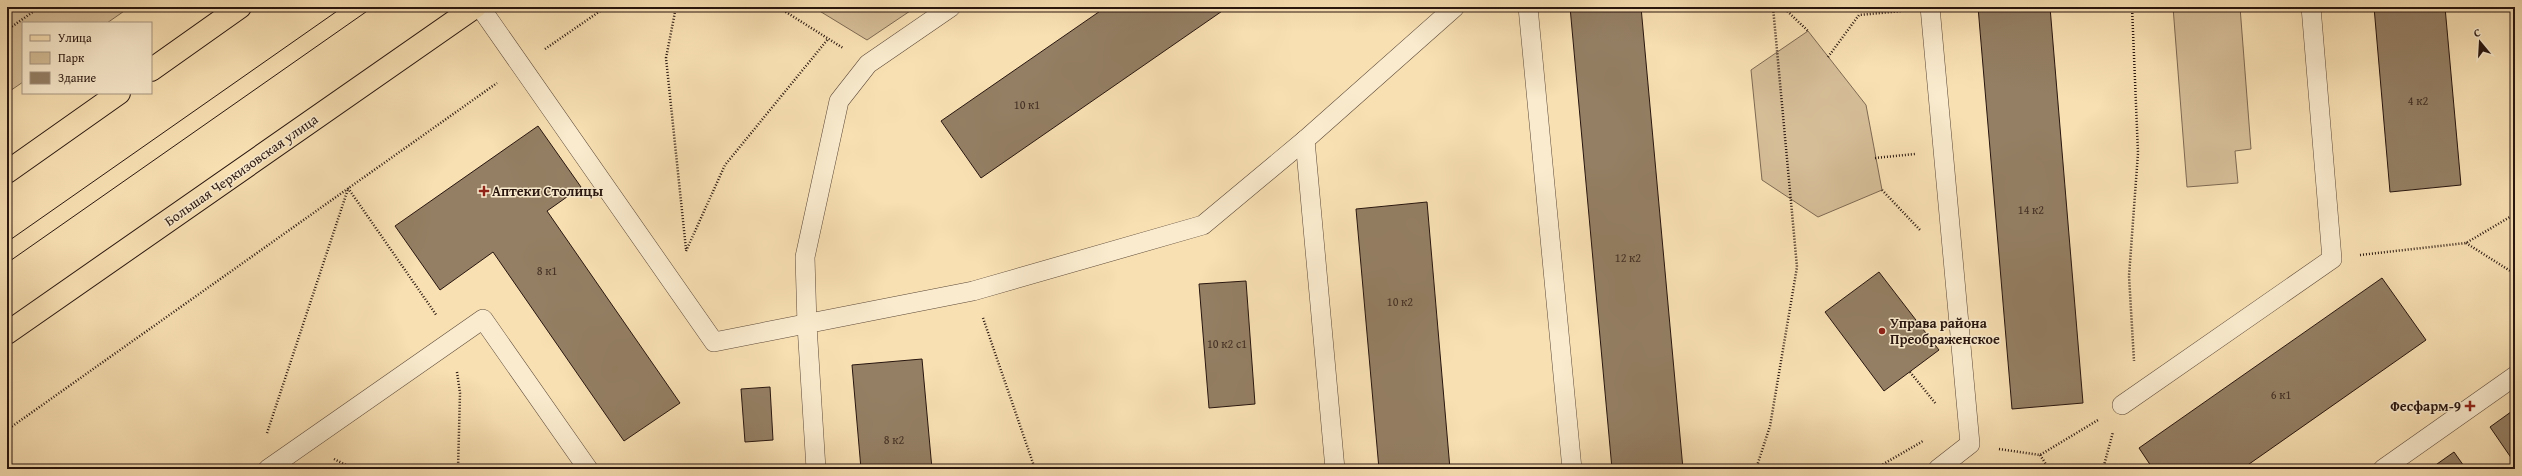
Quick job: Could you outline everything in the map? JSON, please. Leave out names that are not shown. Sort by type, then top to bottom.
[{"type":"main road","points":[[152,69],[240,7]]},
{"type":"main road","name":"Большая Черкизовская улица","points":[[7,333],[474,7]]},
{"type":"main road","points":[[7,172],[118,94]]},
{"type":"lane","points":[[480,7],[714,342],[807,325],[973,291],[1203,225],[1305,140],[1455,7]]},
{"type":"lane","points":[[816,469],[807,325],[805,257],[839,101],[868,64],[951,7]]},
{"type":"lane","points":[[1528,7],[1572,469]]},
{"type":"lane","points":[[2129,400],[2332,259],[2311,7]]},
{"type":"lane","points":[[1930,8],[1970,444],[1938,469]]},
{"type":"lane","points":[[1305,140],[1335,469]]},
{"type":"lane","points":[[268,469],[483,319],[588,469]]},
{"type":"lane","points":[[2383,469],[2515,376]]},
{"type":"path","points":[[7,30],[40,7]]},
{"type":"path","points":[[7,430],[606,7]]},
{"type":"path","points":[[676,7],[666,58],[686,251]]},
{"type":"path","points":[[778,7],[868,64]]},
{"type":"path","points":[[1756,469],[1770,426],[1797,267],[1773,7]]},
{"type":"path","points":[[1783,7],[1808,31]]},
{"type":"path","points":[[2104,469],[2105,456],[2129,400],[2129,276],[2138,153],[2132,7]]},
{"type":"path","points":[[1828,57],[1859,15],[1930,8]]},
{"type":"path","points":[[666,272],[686,251],[725,165],[828,39]]},
{"type":"path","points":[[1875,158],[1943,151]]},
{"type":"path","points":[[348,188],[453,340],[460,393],[458,469]]},
{"type":"path","points":[[265,439],[348,188]]},
{"type":"path","points":[[1882,190],[1954,264]]},
{"type":"path","points":[[2332,259],[2466,243],[2515,214]]},
{"type":"path","points":[[2466,243],[2515,274]]},
{"type":"path","points":[[973,291],[1035,469]]},
{"type":"path","points":[[1970,444],[2040,455],[2129,400]]},
{"type":"path","points":[[1875,469],[1927,439]]},
{"type":"path","points":[[2040,455],[2049,469]]},
{"type":"green space","points":[[7,7],[130,7],[108,22],[22,22],[22,83],[7,93]]},
{"type":"green space","points":[[813,7],[916,7],[867,40]]},
{"type":"green space","points":[[2173,7],[2240,7],[2251,149],[2235,151],[2238,183],[2187,187]]},
{"type":"green space","points":[[1808,31],[1866,105],[1882,190],[1818,217],[1762,180],[1751,70]]},
{"type":"building","points":[[1106,7],[1228,7],[981,178],[941,121]]},
{"type":"building","points":[[1570,7],[1641,7],[1683,469],[1612,469]]},
{"type":"building","points":[[1978,7],[2050,7],[2083,403],[2012,409]]},
{"type":"building","points":[[2374,7],[2445,7],[2461,185],[2390,192]]},
{"type":"building","points":[[538,126],[581,187],[547,211],[680,403],[624,441],[493,252],[440,290],[395,226]]},
{"type":"building","points":[[1427,202],[1450,469],[1379,469],[1356,209]]},
{"type":"building","name":"Управа района Преображенское","points":[[1879,272],[1939,350],[1884,391],[1825,312]]},
{"type":"building","points":[[2382,278],[2426,340],[2242,469],[2153,469],[2139,448]]},
{"type":"building","points":[[1246,281],[1255,404],[1209,408],[1199,284]]},
{"type":"building","points":[[922,359],[932,469],[861,469],[852,365]]},
{"type":"building","points":[[770,387],[773,440],[745,442],[741,389]]},
{"type":"building","points":[[2515,409],[2515,469],[2504,469],[2514,462],[2490,427]]},
{"type":"building","points":[[2454,452],[2466,469],[2430,469]]},
{"type":"tram line","points":[[7,242],[343,7]]},
{"type":"tram line","points":[[7,263],[373,7]]},
{"type":"place","name":"Аптеки Столицы","points":[[484,191]]},
{"type":"place","name":"Управа района Преображенское","points":[[1882,331]]},
{"type":"place","name":"Фесфарм-9","points":[[2470,406]]}]
